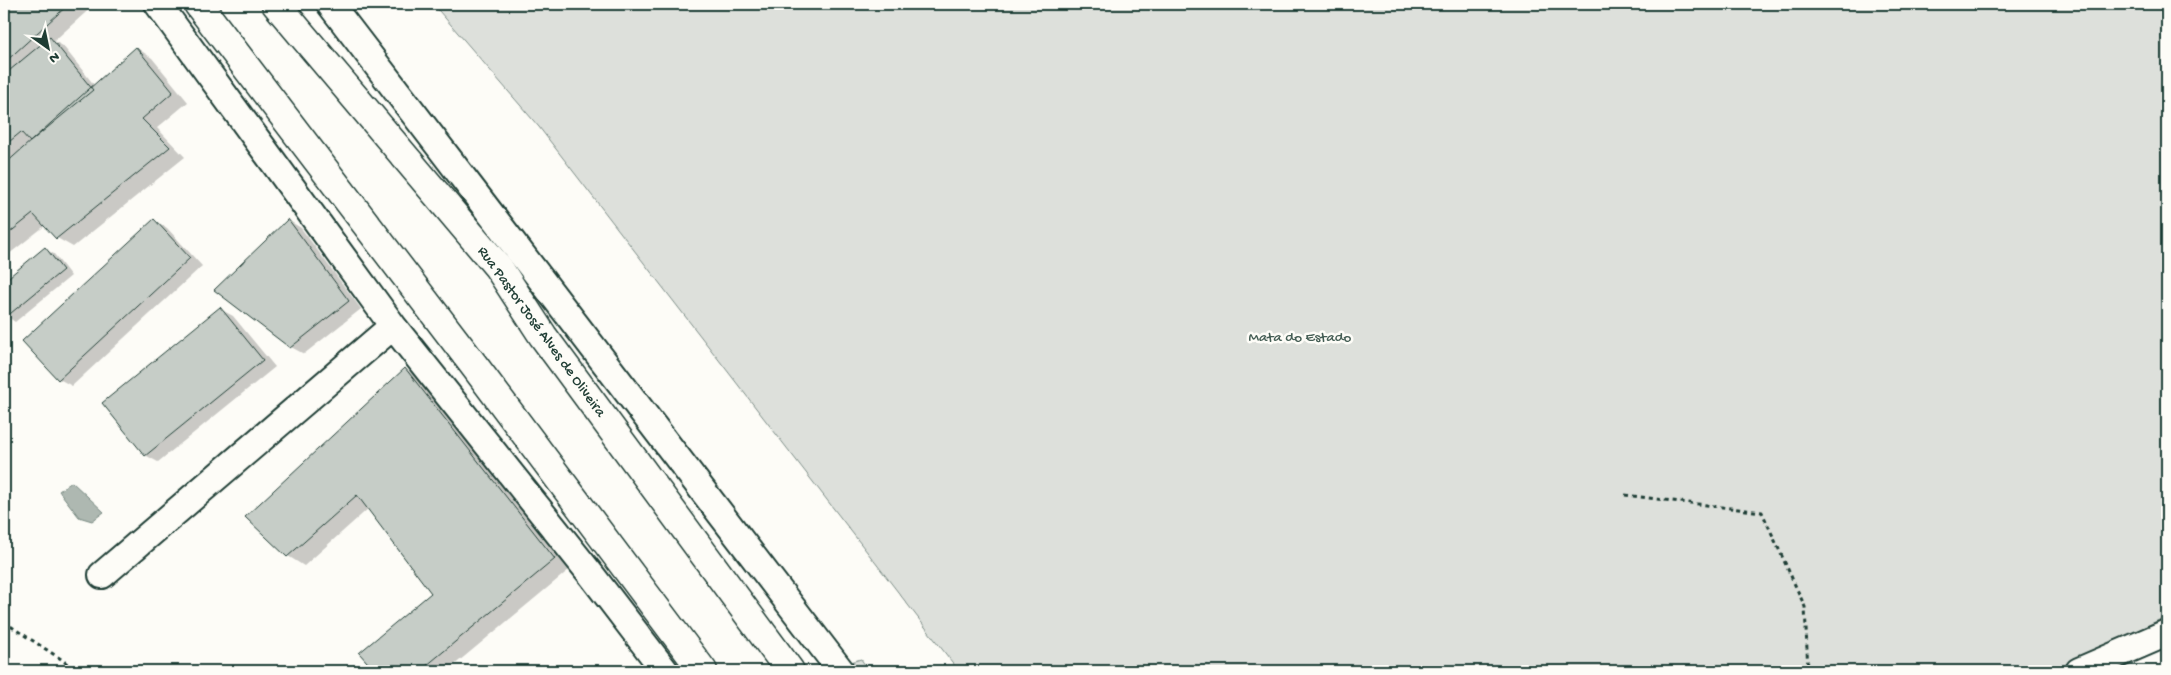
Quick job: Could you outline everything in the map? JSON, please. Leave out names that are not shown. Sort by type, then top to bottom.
[{"type":"highway","points":[[198,4],[703,671]]},
{"type":"highway","name":"Rua Pastor José Alves de Oliveira","points":[[276,4],[498,267],[543,336],[790,671]]},
{"type":"street","points":[[158,4],[393,326],[665,671]]},
{"type":"street","points":[[330,4],[841,671]]},
{"type":"street","points":[[102,575],[393,326]]},
{"type":"street","points":[[2079,671],[2167,633]]},
{"type":"path","points":[[1624,495],[1762,512],[1805,607],[1808,671]]},
{"type":"path","points":[[4,622],[76,671]]},
{"type":"green space","name":"Mata do Estado","points":[[433,4],[2167,4],[2167,616],[2054,671],[959,671],[539,127]]},
{"type":"green space","points":[[861,659],[869,671],[845,671],[851,662]]},
{"type":"shaded area","points":[[72,482],[104,512],[92,521],[79,517],[59,491]]},
{"type":"building","points":[[4,4],[69,4],[4,63]]},
{"type":"building","points":[[50,37],[93,90],[30,142],[21,132],[4,146],[4,75]]},
{"type":"building","points":[[136,47],[173,92],[142,119],[170,147],[56,239],[33,214],[4,237],[4,165]]},
{"type":"building","points":[[154,219],[190,258],[58,380],[22,341]]},
{"type":"building","points":[[288,219],[349,301],[290,348],[214,290]]},
{"type":"building","points":[[45,247],[63,270],[5,318],[4,281]]},
{"type":"building","points":[[220,307],[263,360],[145,456],[102,403]]},
{"type":"building","points":[[405,368],[555,559],[420,671],[375,671],[359,653],[431,593],[357,495],[287,557],[245,517]]}]
